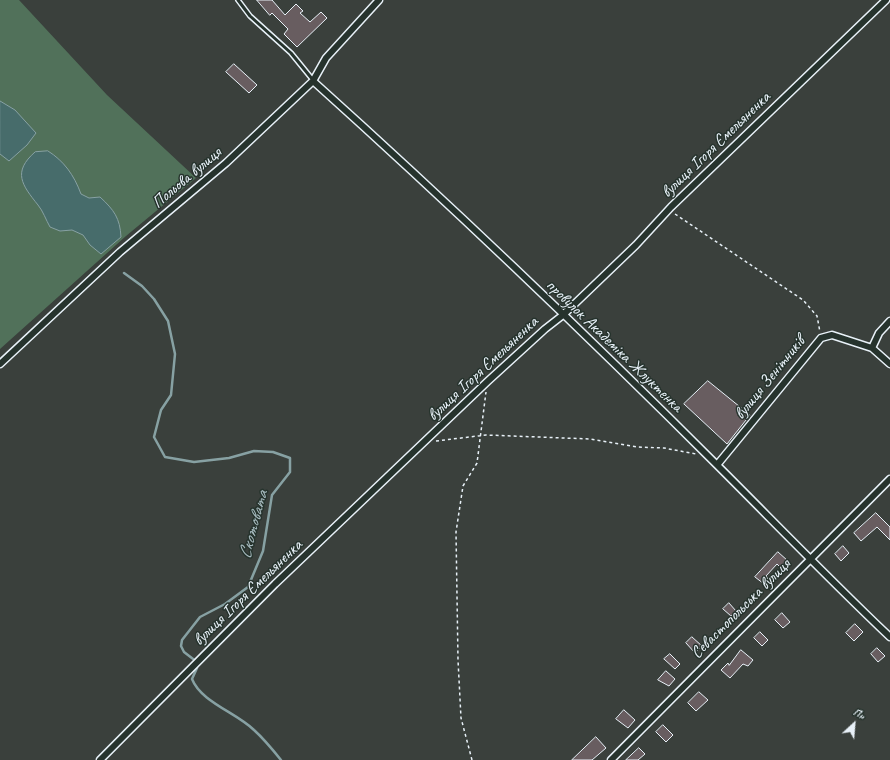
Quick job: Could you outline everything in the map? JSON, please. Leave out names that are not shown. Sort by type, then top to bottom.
[{"type":"street","name":"Польова вулиця","points":[[0,364],[120,252],[226,163],[313,81],[326,58],[379,0]]},
{"type":"street","name":"вулиця Ігоря Ємельяненка","points":[[100,760],[275,584],[426,442],[488,381],[545,329],[563,315],[636,245],[671,207],[886,0]]},
{"type":"street","name":"провулок Академіка Жлуктенка","points":[[313,81],[436,192],[717,465],[809,560],[890,638]]},
{"type":"street","points":[[890,321],[879,333],[872,348],[890,364]]},
{"type":"street","name":"вулиця Зенітників","points":[[717,465],[821,338],[832,335],[872,348]]},
{"type":"street","name":"Севастопольська вулиця","points":[[612,760],[890,478]]},
{"type":"lane","points":[[238,0],[250,16],[291,53],[313,81]]},
{"type":"path","points":[[671,207],[674,214],[803,300],[817,316],[821,338]]},
{"type":"path","points":[[472,760],[461,718],[458,660],[456,532],[464,486],[477,463],[482,435],[483,412],[488,381]]},
{"type":"path","points":[[426,442],[482,435],[590,439],[637,447],[664,448],[681,453],[705,455]]},
{"type":"green space","points":[[0,0],[19,0],[107,95],[196,178],[126,236],[0,349]]},
{"type":"water","points":[[0,101],[15,110],[36,133],[27,145],[9,161],[0,154]]},
{"type":"water","points":[[48,151],[59,159],[68,169],[81,194],[89,198],[100,197],[109,206],[118,219],[121,237],[101,254],[90,245],[83,235],[72,230],[60,231],[50,227],[41,210],[24,185],[22,172],[28,159],[35,152]]},
{"type":"building","points":[[257,0],[272,0],[285,15],[296,4],[303,11],[300,13],[310,22],[321,12],[327,18],[297,47],[284,34],[288,29],[272,13],[270,15]]},
{"type":"building","points":[[234,64],[257,85],[249,93],[226,72]]},
{"type":"building","points":[[708,381],[750,415],[727,444],[684,404]]},
{"type":"building","points":[[876,513],[890,527],[890,540],[877,527],[861,541],[854,533]]},
{"type":"building","points":[[843,546],[849,553],[841,561],[835,554]]},
{"type":"building","points":[[778,552],[788,561],[781,568],[777,564],[766,576],[768,579],[764,584],[755,577]]},
{"type":"building","points":[[729,603],[736,611],[731,616],[723,609]]},
{"type":"building","points":[[782,613],[790,622],[783,628],[775,620]]},
{"type":"building","points":[[855,624],[863,632],[854,641],[846,633]]},
{"type":"building","points":[[760,632],[768,640],[762,646],[754,638]]},
{"type":"building","points":[[692,637],[702,646],[695,653],[686,643]]},
{"type":"building","points":[[877,648],[885,656],[878,662],[871,654]]},
{"type":"building","points":[[741,650],[753,660],[748,666],[743,664],[730,678],[721,670],[728,663],[729,665]]},
{"type":"building","points":[[670,654],[680,664],[675,669],[664,659]]},
{"type":"building","points":[[666,671],[675,679],[669,686],[658,680]]},
{"type":"building","points":[[699,692],[708,700],[696,711],[688,703]]},
{"type":"building","points":[[624,710],[635,720],[628,728],[616,719]]},
{"type":"building","points":[[663,725],[673,735],[666,742],[656,732]]},
{"type":"building","points":[[596,737],[606,748],[592,760],[572,760]]},
{"type":"building","points":[[639,748],[645,754],[638,760],[626,760]]},
{"type":"waterway","name":"Скотовата","points":[[124,273],[142,286],[154,299],[168,321],[175,354],[171,395],[161,410],[154,437],[165,457],[194,462],[229,458],[254,451],[273,452],[290,458],[290,472],[272,495],[263,551],[248,587],[225,604],[200,617],[182,640],[181,646],[184,652],[197,662],[197,668],[192,679],[203,694],[211,701],[247,724],[265,741],[281,760]]}]
